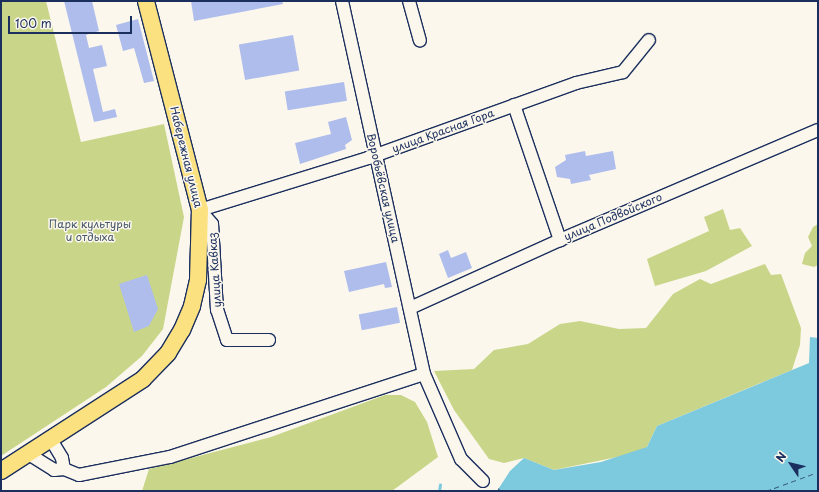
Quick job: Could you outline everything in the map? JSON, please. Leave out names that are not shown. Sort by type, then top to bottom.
[{"type":"main road","name":"Набережная улица","points":[[1,471],[143,379],[168,354],[182,330],[198,280],[200,210],[146,1]]},
{"type":"street","name":"Воробьёвская улица","points":[[342,1],[424,374],[461,459],[483,481]]},
{"type":"street","points":[[409,1],[420,41]]},
{"type":"street","name":"улица Красная Гора","points":[[200,210],[375,155],[576,83],[623,72],[649,40]]},
{"type":"street","points":[[514,105],[560,240]]},
{"type":"street","name":"улица Подвойского","points":[[410,308],[560,240],[818,130]]},
{"type":"street","name":"улица Кавказ","points":[[200,210],[212,224],[217,310],[227,340],[269,340]]},
{"type":"street","points":[[27,453],[41,464],[54,470],[64,469],[79,475],[170,457],[424,374]]},
{"type":"street","points":[[50,438],[62,458],[64,469]]},
{"type":"green space","name":"Парк культуры и отдыха","points":[[1,1],[46,1],[81,142],[164,124],[184,217],[163,329],[142,356],[106,387],[1,456]]},
{"type":"green space","points":[[723,209],[730,230],[740,228],[752,246],[706,271],[655,286],[647,259],[709,231],[704,217]]},
{"type":"green space","points":[[818,224],[818,265],[814,267],[802,264],[805,253],[812,246],[808,237],[813,227]]},
{"type":"green space","points":[[765,264],[771,275],[781,274],[801,328],[800,345],[792,370],[657,426],[647,447],[632,454],[554,470],[524,458],[504,463],[489,459],[454,410],[434,371],[474,369],[494,350],[528,344],[560,324],[580,321],[619,329],[646,328],[673,294],[700,279],[711,284]]},
{"type":"green space","points":[[385,395],[401,395],[415,402],[427,422],[438,457],[392,491],[142,491],[149,469],[271,437]]},
{"type":"water","points":[[810,337],[818,338],[818,491],[497,491],[510,471],[524,458],[554,470],[601,462],[647,447],[657,426],[809,363]]},
{"type":"building","points":[[64,1],[92,1],[99,31],[86,35],[89,48],[102,45],[107,66],[93,69],[103,112],[115,109],[117,117],[94,122]]},
{"type":"building","points":[[191,1],[282,1],[283,4],[194,21]]},
{"type":"building","points":[[138,19],[154,81],[144,83],[134,48],[123,51],[116,25]]},
{"type":"building","points":[[293,35],[299,70],[245,80],[239,45]]},
{"type":"building","points":[[344,82],[347,101],[288,110],[285,91]]},
{"type":"building","points":[[346,117],[352,140],[345,145],[346,149],[300,164],[295,143],[331,134],[328,122]]},
{"type":"building","points":[[585,151],[586,156],[613,151],[616,169],[589,175],[591,180],[571,184],[570,179],[557,177],[555,167],[566,160],[565,155]]},
{"type":"building","points":[[448,250],[451,258],[466,252],[472,268],[448,278],[439,254]]},
{"type":"building","points":[[386,262],[392,287],[385,288],[384,284],[349,292],[344,271]]},
{"type":"building","points":[[147,275],[158,309],[149,326],[134,332],[119,284]]},
{"type":"building","points":[[397,307],[400,323],[362,330],[359,314]]},
{"type":"waterway","points":[[439,491],[440,485]]},
{"type":"ferry route","points":[[766,491],[818,472]]},
{"type":"ferry route","points":[[498,488],[501,491]]}]
